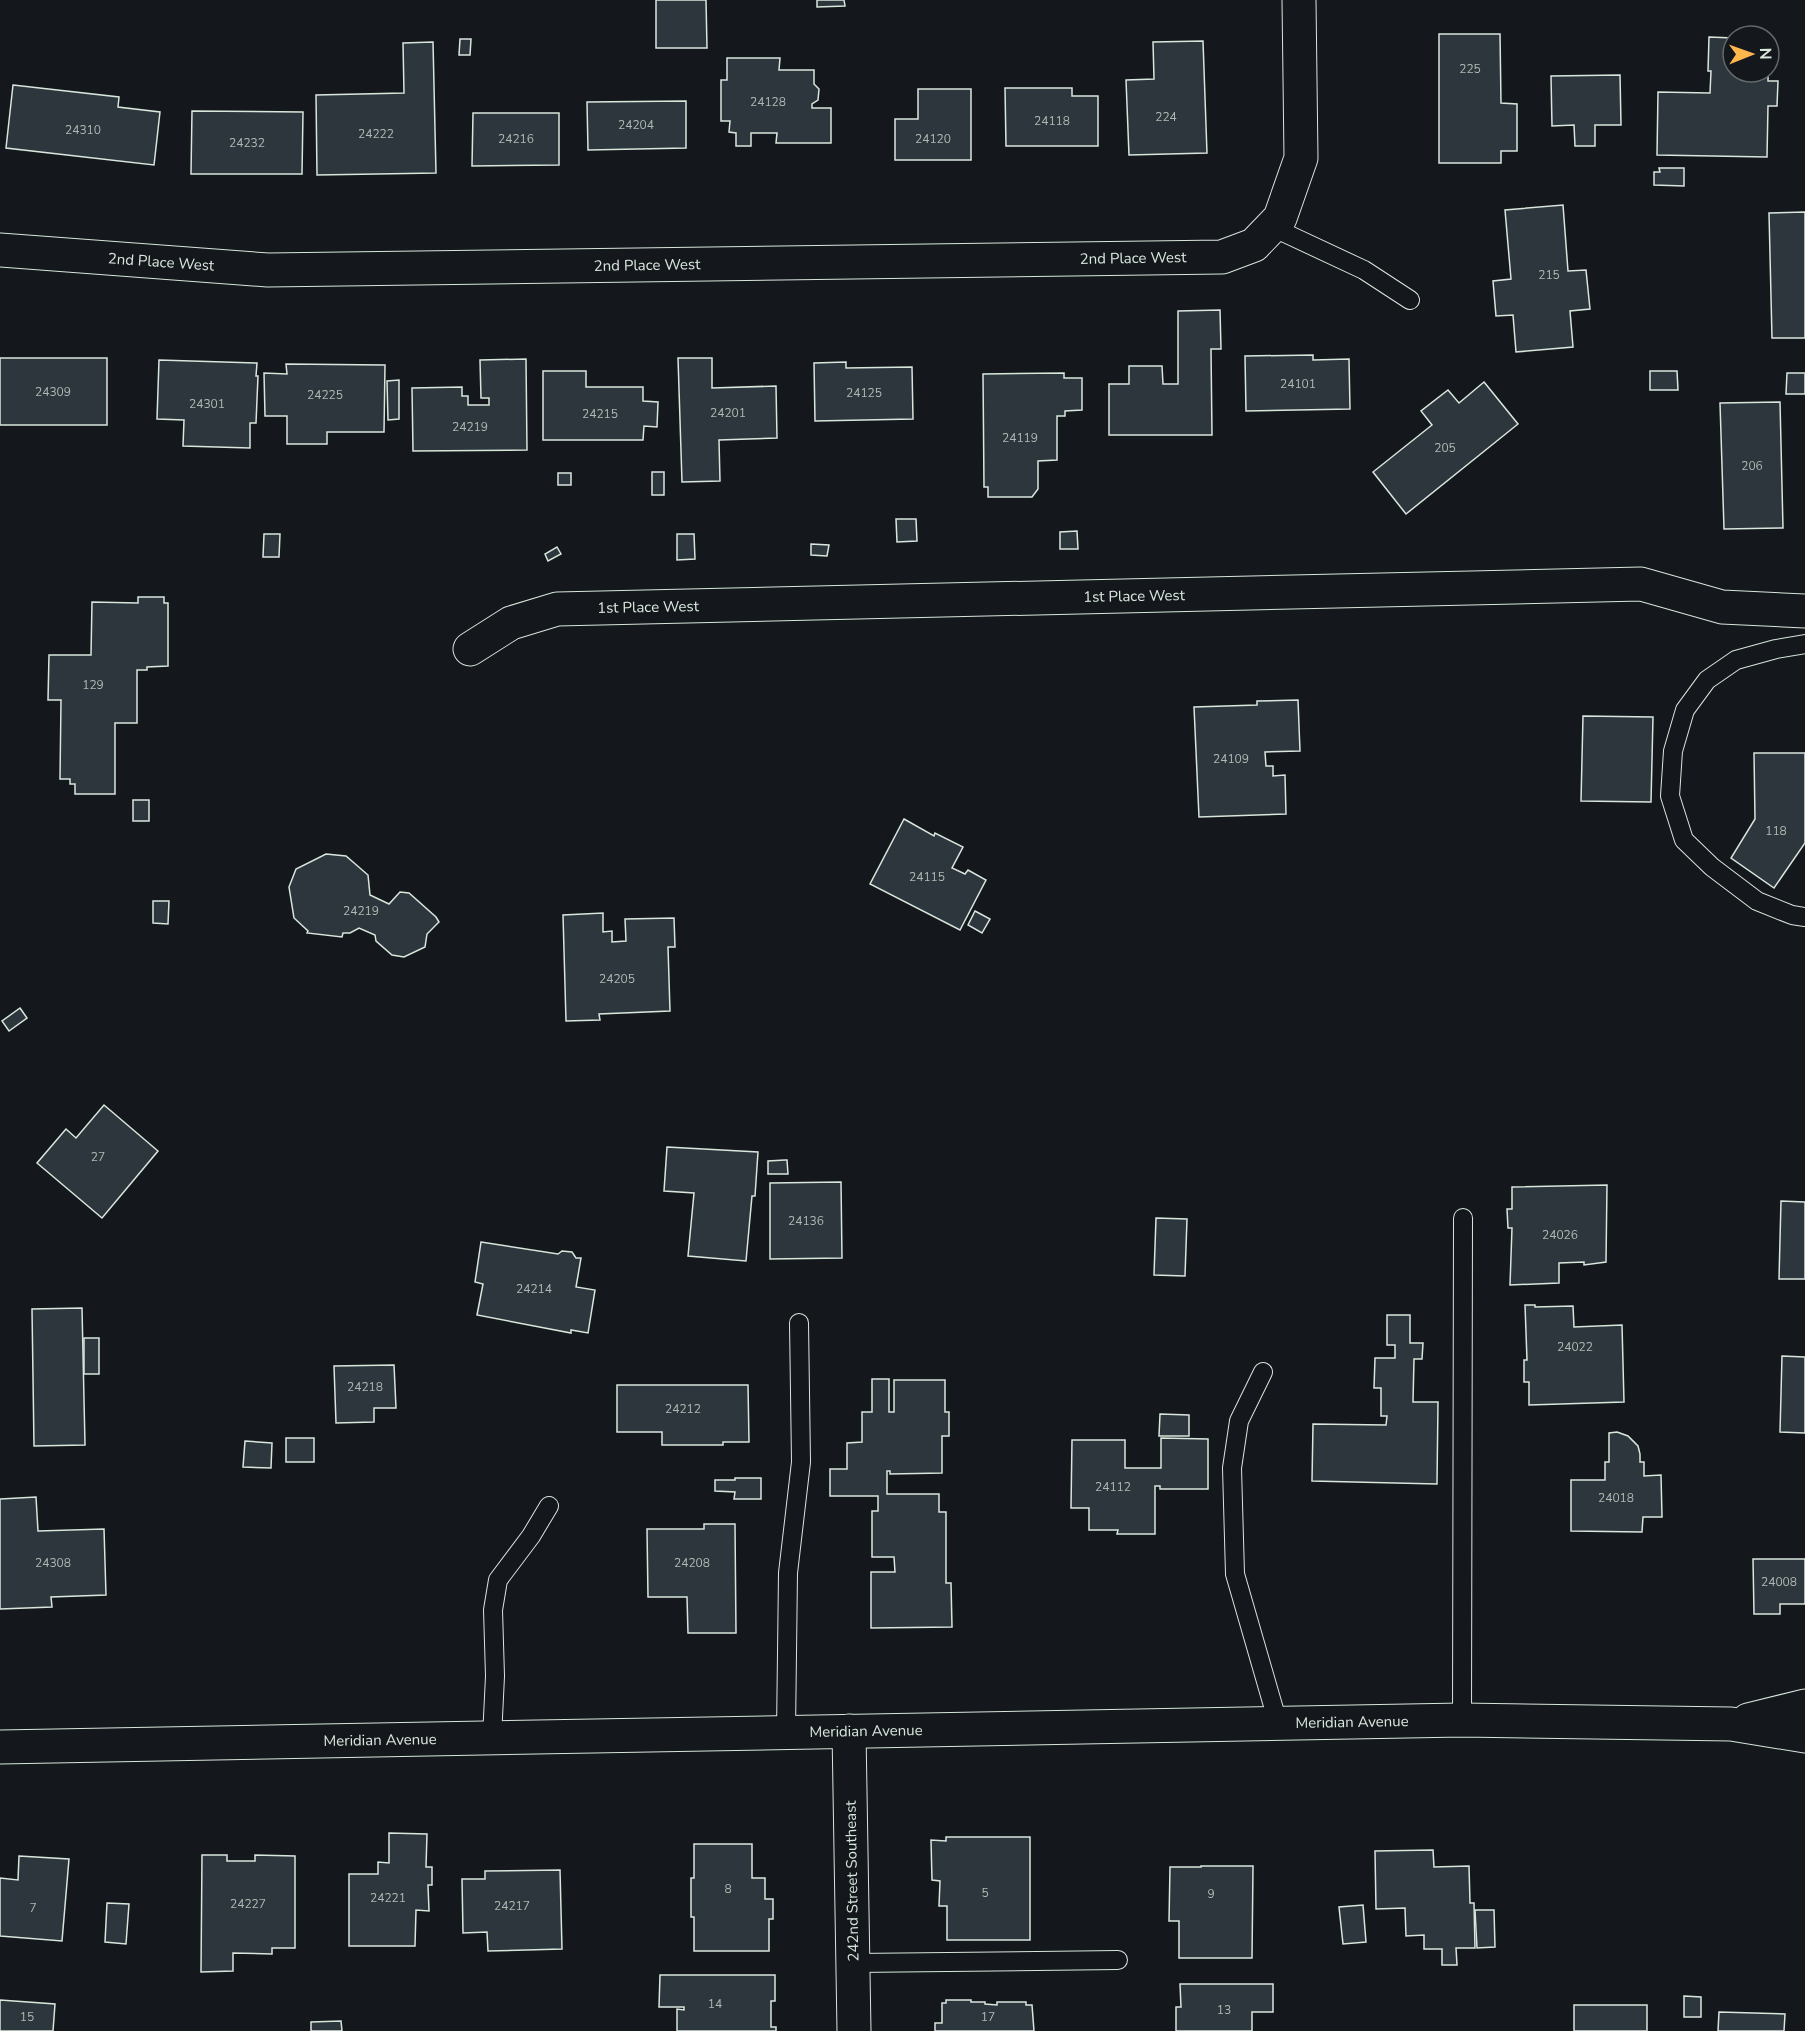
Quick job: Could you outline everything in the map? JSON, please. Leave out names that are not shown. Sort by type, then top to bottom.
[{"type":"street","points":[[1276,222],[1301,158],[1299,0]]},
{"type":"street","name":"2nd Place West","points":[[0,250],[268,270],[1222,257],[1254,245],[1276,222]]},
{"type":"street","name":"1st Place West","points":[[470,650],[511,623],[557,609],[1641,584],[1722,608],[1805,611]]},
{"type":"street","points":[[1731,1724],[1805,1706]]},
{"type":"street","name":"Meridian Avenue","points":[[0,1747],[1462,1720],[1731,1724]]},
{"type":"street","points":[[1731,1724],[1805,1736]]},
{"type":"street","name":"242nd Street Southeast","points":[[849,1731],[854,2031]]},
{"type":"lane","points":[[1276,222],[1364,270],[1410,300]]},
{"type":"lane","points":[[1805,644],[1736,660],[1707,680],[1685,710],[1673,751],[1670,796],[1684,840],[1712,867],[1757,901],[1792,915],[1805,917]]},
{"type":"lane","points":[[1462,1720],[1463,1218]]},
{"type":"lane","points":[[786,1732],[788,1573],[801,1462],[799,1323]]},
{"type":"lane","points":[[1263,1372],[1239,1421],[1232,1468],[1235,1574],[1278,1723]]},
{"type":"lane","points":[[492,1738],[495,1676],[494,1610],[498,1580],[531,1536],[549,1506]]},
{"type":"lane","points":[[854,1963],[1118,1959]]},
{"type":"building","points":[[656,0],[706,0],[707,48],[656,48]]},
{"type":"building","points":[[817,0],[844,0],[845,6],[817,7]]},
{"type":"building","points":[[1439,34],[1500,34],[1501,103],[1517,104],[1517,151],[1501,151],[1501,163],[1439,163]]},
{"type":"building","points":[[1709,37],[1721,38],[1721,84],[1778,84],[1777,106],[1768,106],[1767,157],[1657,155],[1658,92],[1710,93],[1711,71],[1708,71]]},
{"type":"building","points":[[460,39],[471,39],[470,55],[459,55]]},
{"type":"building","points":[[1203,41],[1207,153],[1129,155],[1126,80],[1154,79],[1153,42]]},
{"type":"building","points":[[433,42],[436,173],[317,175],[316,95],[404,93],[403,43]]},
{"type":"building","points":[[727,58],[780,58],[779,70],[814,70],[814,84],[819,89],[818,100],[812,104],[812,108],[831,108],[831,143],[776,143],[777,133],[751,133],[751,146],[736,146],[736,133],[729,132],[730,121],[721,121],[721,80],[727,80]]},
{"type":"building","points":[[1620,75],[1621,125],[1595,125],[1595,146],[1575,146],[1574,125],[1552,126],[1551,76]]},
{"type":"building","points":[[13,85],[119,97],[118,107],[160,112],[154,165],[6,148]]},
{"type":"building","points":[[1005,88],[1072,88],[1072,96],[1098,96],[1098,146],[1006,146]]},
{"type":"building","points":[[918,89],[971,89],[971,160],[895,160],[895,119],[918,119]]},
{"type":"building","points":[[686,101],[686,148],[588,150],[587,102]]},
{"type":"building","points":[[192,111],[303,112],[302,174],[191,174]]},
{"type":"building","points":[[473,113],[559,113],[559,165],[472,166]]},
{"type":"building","points":[[1659,168],[1684,168],[1684,186],[1654,185],[1654,172],[1660,172]]},
{"type":"building","points":[[1563,205],[1568,271],[1586,270],[1590,309],[1570,311],[1573,347],[1516,352],[1513,315],[1496,316],[1493,281],[1511,279],[1505,210]]},
{"type":"building","points":[[1805,212],[1805,338],[1772,338],[1769,213]]},
{"type":"building","points":[[1220,310],[1221,349],[1211,349],[1212,435],[1109,435],[1109,384],[1129,384],[1129,366],[1162,366],[1163,384],[1178,384],[1178,311]]},
{"type":"building","points":[[1313,355],[1313,360],[1349,359],[1350,409],[1246,411],[1245,356]]},
{"type":"building","points":[[0,358],[107,358],[107,425],[0,425]]},
{"type":"building","points":[[678,358],[712,358],[712,388],[776,386],[777,438],[719,440],[720,481],[682,482]]},
{"type":"building","points":[[526,359],[527,450],[413,451],[412,388],[462,387],[462,396],[468,396],[468,405],[489,405],[489,398],[481,398],[480,360]]},
{"type":"building","points":[[159,360],[257,363],[256,423],[250,423],[250,448],[183,446],[184,420],[157,419]]},
{"type":"building","points":[[846,362],[846,368],[912,367],[913,419],[815,421],[814,363]]},
{"type":"building","points":[[286,364],[385,365],[384,432],[327,432],[327,444],[287,444],[287,416],[265,416],[264,373],[287,374]]},
{"type":"building","points":[[543,371],[586,371],[586,387],[643,387],[643,401],[658,402],[657,427],[644,426],[643,440],[543,440]]},
{"type":"building","points":[[1650,371],[1677,371],[1678,390],[1650,390]]},
{"type":"building","points":[[1064,373],[1064,378],[1082,378],[1082,410],[1065,411],[1065,416],[1057,416],[1057,460],[1038,461],[1038,489],[1032,497],[988,497],[988,487],[984,487],[983,374]]},
{"type":"building","points":[[1787,373],[1805,373],[1805,394],[1786,394]]},
{"type":"building","points":[[399,380],[399,419],[388,420],[387,381]]},
{"type":"building","points":[[1484,382],[1518,424],[1406,514],[1373,472],[1432,425],[1421,411],[1448,390],[1459,403]]},
{"type":"building","points":[[1780,402],[1783,528],[1724,529],[1720,403]]},
{"type":"building","points":[[652,472],[664,472],[664,495],[652,495]]},
{"type":"building","points":[[558,473],[571,473],[571,485],[558,485]]},
{"type":"building","points":[[896,519],[916,519],[917,541],[897,542]]},
{"type":"building","points":[[1077,531],[1078,549],[1060,549],[1060,532]]},
{"type":"building","points":[[264,534],[280,534],[279,557],[263,557]]},
{"type":"building","points":[[677,534],[694,534],[695,559],[677,560]]},
{"type":"building","points":[[811,544],[829,545],[827,556],[811,555]]},
{"type":"building","points":[[557,547],[561,554],[548,561],[545,554]]},
{"type":"building","points":[[138,597],[164,597],[164,603],[168,603],[168,666],[137,670],[137,723],[115,723],[115,794],[75,794],[75,784],[70,784],[70,779],[60,779],[61,700],[48,700],[49,655],[91,655],[92,602],[138,603]]},
{"type":"building","points":[[1298,700],[1300,751],[1265,752],[1266,766],[1273,766],[1273,776],[1285,775],[1286,814],[1199,817],[1194,707],[1257,705],[1257,701]]},
{"type":"building","points":[[1583,716],[1653,717],[1651,802],[1581,801]]},
{"type":"building","points":[[1754,753],[1805,753],[1805,843],[1774,888],[1731,858],[1755,819]]},
{"type":"building","points":[[133,800],[149,800],[149,821],[133,821]]},
{"type":"building","points":[[904,819],[934,836],[935,833],[963,847],[952,868],[965,874],[968,870],[986,880],[960,930],[870,884]]},
{"type":"building","points":[[326,854],[346,856],[368,875],[370,895],[389,904],[400,892],[409,893],[436,917],[439,922],[427,934],[425,947],[404,957],[392,955],[376,941],[375,935],[359,928],[350,933],[343,933],[342,937],[307,933],[308,931],[294,918],[289,887],[296,869]]},
{"type":"building","points":[[153,901],[169,901],[168,924],[153,923]]},
{"type":"building","points":[[975,911],[990,919],[982,933],[968,925]]},
{"type":"building","points":[[603,913],[603,932],[612,931],[612,942],[626,941],[625,919],[674,918],[675,947],[668,947],[670,1011],[599,1014],[600,1020],[566,1021],[563,915]]},
{"type":"building","points":[[20,1008],[27,1018],[9,1031],[2,1021]]},
{"type":"building","points":[[104,1105],[158,1151],[102,1218],[37,1163],[66,1129],[76,1138]]},
{"type":"building","points":[[667,1147],[758,1152],[755,1196],[752,1196],[746,1261],[688,1256],[694,1193],[664,1191]]},
{"type":"building","points":[[787,1160],[788,1174],[768,1174],[768,1161]]},
{"type":"building","points":[[841,1182],[842,1258],[770,1259],[770,1183]]},
{"type":"building","points":[[1607,1185],[1606,1262],[1584,1265],[1584,1262],[1559,1263],[1559,1283],[1510,1285],[1512,1228],[1508,1228],[1507,1209],[1512,1209],[1512,1187]]},
{"type":"building","points":[[1781,1201],[1805,1202],[1805,1279],[1779,1279]]},
{"type":"building","points":[[1156,1218],[1187,1219],[1185,1276],[1154,1275]]},
{"type":"building","points":[[481,1242],[558,1254],[562,1251],[572,1252],[576,1258],[581,1258],[576,1287],[595,1290],[588,1333],[571,1330],[571,1333],[477,1315],[483,1284],[475,1282]]},
{"type":"building","points":[[1525,1305],[1573,1306],[1574,1327],[1622,1325],[1624,1402],[1529,1405],[1529,1382],[1524,1382],[1524,1360],[1527,1360]]},
{"type":"building","points":[[82,1308],[85,1445],[34,1446],[32,1309]]},
{"type":"building","points":[[1387,1315],[1410,1315],[1410,1343],[1423,1343],[1422,1359],[1414,1359],[1413,1402],[1438,1402],[1437,1484],[1312,1481],[1313,1424],[1386,1425],[1387,1416],[1381,1416],[1381,1388],[1374,1388],[1375,1358],[1395,1358],[1395,1345],[1387,1345]]},
{"type":"building","points":[[84,1338],[99,1338],[99,1374],[84,1374]]},
{"type":"building","points":[[1782,1356],[1805,1357],[1805,1433],[1780,1432]]},
{"type":"building","points":[[394,1365],[396,1408],[374,1408],[374,1422],[336,1423],[334,1366]]},
{"type":"building","points":[[872,1379],[889,1379],[889,1412],[894,1412],[894,1380],[945,1380],[945,1412],[949,1412],[949,1436],[942,1436],[942,1473],[890,1474],[890,1471],[887,1471],[887,1494],[939,1494],[939,1512],[946,1512],[946,1583],[951,1583],[952,1627],[871,1628],[871,1572],[895,1572],[894,1557],[872,1557],[872,1511],[878,1511],[878,1496],[830,1496],[830,1469],[847,1469],[847,1443],[862,1442],[862,1412],[872,1412]]},
{"type":"building","points":[[617,1385],[748,1385],[749,1442],[723,1442],[723,1445],[662,1445],[662,1432],[617,1432]]},
{"type":"building","points":[[1160,1414],[1189,1415],[1189,1436],[1159,1436]]},
{"type":"building","points":[[1617,1432],[1628,1436],[1638,1446],[1640,1462],[1644,1462],[1644,1476],[1661,1475],[1662,1517],[1643,1517],[1642,1532],[1571,1531],[1571,1480],[1605,1480],[1605,1462],[1609,1462],[1609,1433]]},
{"type":"building","points":[[286,1438],[314,1438],[314,1462],[286,1462]]},
{"type":"building","points":[[1161,1438],[1208,1439],[1208,1489],[1160,1489],[1160,1486],[1155,1486],[1155,1534],[1117,1534],[1118,1530],[1089,1530],[1089,1508],[1071,1508],[1072,1440],[1125,1440],[1125,1468],[1161,1468]]},
{"type":"building","points":[[245,1441],[272,1443],[271,1468],[243,1467]]},
{"type":"building","points":[[735,1478],[761,1478],[761,1499],[734,1499],[735,1492],[715,1491],[715,1480],[735,1480]]},
{"type":"building","points":[[36,1497],[38,1531],[104,1529],[106,1595],[51,1597],[52,1607],[0,1609],[0,1499]]},
{"type":"building","points":[[704,1524],[735,1524],[736,1633],[688,1633],[687,1597],[648,1597],[647,1529],[704,1529]]},
{"type":"building","points":[[1753,1559],[1805,1559],[1805,1604],[1780,1604],[1780,1614],[1754,1614]]},
{"type":"building","points":[[389,1833],[427,1834],[426,1867],[432,1867],[432,1885],[428,1885],[429,1911],[416,1910],[415,1946],[349,1946],[349,1874],[378,1874],[378,1862],[389,1863]]},
{"type":"building","points":[[946,1837],[1030,1837],[1030,1940],[947,1940],[947,1906],[939,1906],[940,1881],[932,1880],[931,1840],[946,1841]]},
{"type":"building","points":[[694,1844],[752,1844],[752,1878],[765,1878],[765,1899],[773,1899],[773,1919],[769,1919],[769,1951],[694,1951],[691,1878],[694,1878]]},
{"type":"building","points":[[1433,1850],[1434,1867],[1469,1866],[1470,1903],[1474,1903],[1475,1948],[1456,1948],[1457,1965],[1442,1965],[1442,1949],[1424,1949],[1424,1935],[1406,1936],[1405,1908],[1376,1909],[1375,1851]]},
{"type":"building","points":[[202,1855],[227,1855],[227,1861],[255,1861],[255,1855],[295,1856],[295,1948],[272,1948],[272,1954],[233,1953],[233,1971],[201,1972]]},
{"type":"building","points":[[19,1856],[69,1859],[62,1941],[0,1936],[0,1878],[18,1880]]},
{"type":"building","points":[[1253,1866],[1252,1958],[1179,1958],[1179,1921],[1169,1921],[1170,1867]]},
{"type":"building","points":[[560,1870],[562,1949],[488,1951],[487,1932],[463,1933],[462,1879],[485,1879],[485,1871]]},
{"type":"building","points":[[107,1903],[129,1904],[126,1944],[105,1942]]},
{"type":"building","points":[[1363,1905],[1366,1942],[1343,1944],[1339,1907]]},
{"type":"building","points":[[1475,1910],[1494,1910],[1495,1947],[1477,1948]]},
{"type":"building","points":[[660,1975],[775,1975],[775,2001],[771,2001],[771,2027],[776,2027],[776,2031],[677,2031],[677,2009],[684,2010],[684,2007],[659,2007]]},
{"type":"building","points":[[1180,1984],[1273,1984],[1273,2012],[1252,2012],[1252,2031],[1176,2031],[1176,2007],[1181,2007]]},
{"type":"building","points":[[1684,1996],[1701,1997],[1701,2017],[1684,2017]]},
{"type":"building","points":[[0,2000],[55,2004],[53,2031],[0,2031]]},
{"type":"building","points":[[946,2000],[971,2000],[971,2002],[997,2005],[997,2002],[1026,2002],[1026,2005],[1032,2005],[1034,2031],[935,2031],[935,2023],[942,2023],[942,2003],[946,2003]]},
{"type":"building","points":[[1574,2005],[1647,2005],[1647,2031],[1574,2031]]},
{"type":"building","points":[[1719,2012],[1785,2014],[1784,2031],[1718,2031]]},
{"type":"building","points":[[341,2021],[342,2031],[311,2031],[311,2022]]}]
